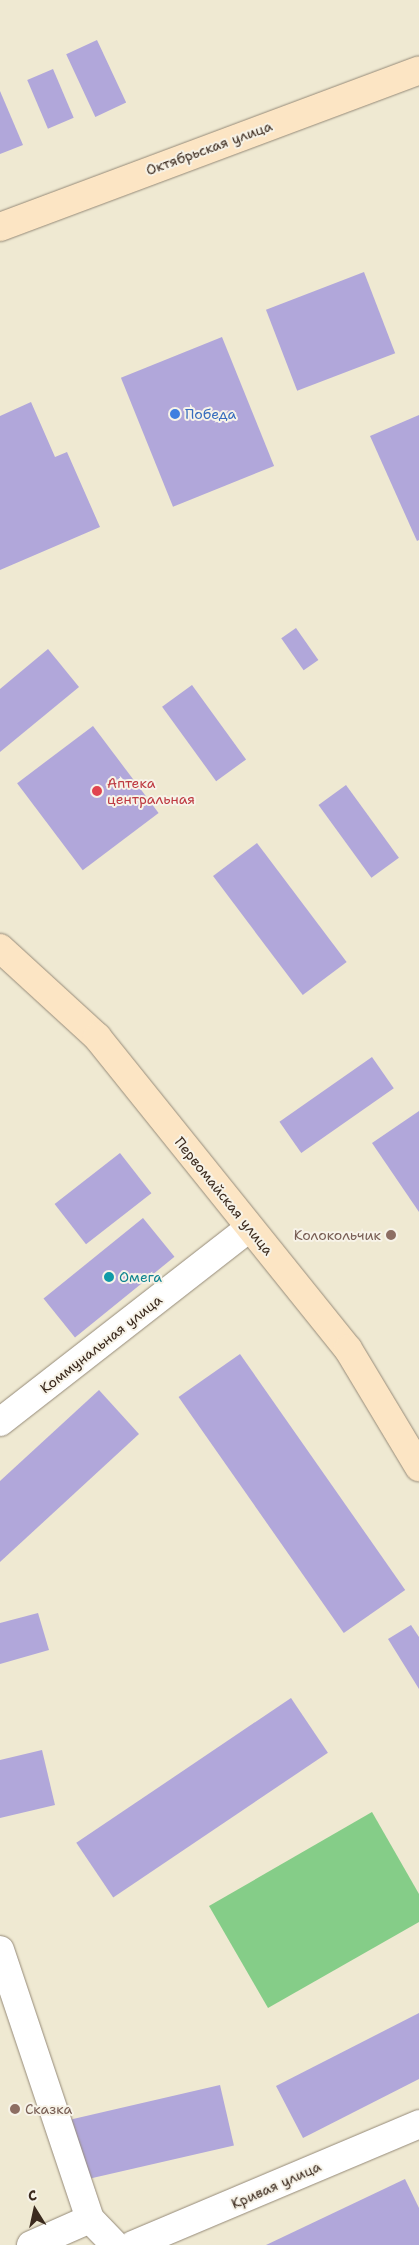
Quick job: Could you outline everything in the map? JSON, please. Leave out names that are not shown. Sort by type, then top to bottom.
[{"type":"street","name":"Октябрьская улица","points":[[0,227],[419,70]]},
{"type":"street","name":"Первомайская улица","points":[[0,948],[97,1037],[348,1349],[419,1467]]},
{"type":"street","name":"Коммунальная улица","points":[[0,1422],[249,1228]]},
{"type":"street","points":[[0,1950],[90,2219],[115,2245]]},
{"type":"street","name":"Кривая улица","points":[[134,2245],[419,2124]]},
{"type":"street","points":[[31,2245],[90,2219]]},
{"type":"green space","points":[[372,1812],[419,1894],[419,1922],[268,2008],[209,1906]]},
{"type":"building","points":[[97,40],[126,103],[95,117],[66,54]]},
{"type":"building","points":[[53,69],[74,118],[48,129],[27,80]]},
{"type":"building","points":[[0,91],[23,145],[0,154]]},
{"type":"building","points":[[364,272],[395,353],[297,391],[266,310]]},
{"type":"building","points":[[222,337],[274,466],[173,507],[121,378]]},
{"type":"building","points":[[31,402],[55,457],[67,452],[100,527],[0,570],[0,416]]},
{"type":"building","points":[[419,415],[419,540],[417,541],[370,436]]},
{"type":"building","points":[[296,628],[318,660],[304,670],[281,638]]},
{"type":"building","points":[[48,649],[79,687],[0,752],[0,689]]},
{"type":"building","points":[[192,685],[246,759],[216,781],[162,707]]},
{"type":"building","points":[[93,726],[159,813],[83,870],[17,783]]},
{"type":"building","points":[[346,785],[399,858],[371,878],[318,805]]},
{"type":"building","points":[[257,843],[347,962],[303,995],[213,876]]},
{"type":"building","points":[[372,1057],[394,1088],[301,1153],[279,1122]]},
{"type":"building","points":[[419,1111],[419,1212],[372,1143]]},
{"type":"building","points":[[120,1153],[151,1193],[86,1244],[55,1204]]},
{"type":"building","name":"Омега","points":[[143,1218],[174,1257],[75,1337],[44,1299]]},
{"type":"building","points":[[240,1354],[405,1590],[344,1633],[179,1397]]},
{"type":"building","points":[[99,1390],[139,1434],[0,1562],[0,1481]]},
{"type":"building","points":[[38,1613],[49,1650],[0,1664],[0,1623]]},
{"type":"building","points":[[411,1625],[419,1637],[419,1689],[388,1639]]},
{"type":"building","points":[[291,1698],[328,1753],[113,1898],[76,1843]]},
{"type":"building","points":[[42,1750],[55,1805],[0,1818],[0,1760]]},
{"type":"building","points":[[419,2013],[419,2079],[303,2138],[276,2086]]},
{"type":"building","points":[[220,2085],[234,2145],[85,2180],[71,2119]]},
{"type":"building","points":[[405,2179],[419,2208],[419,2245],[266,2245]]},
{"type":"place","name":"Победа","points":[[175,414]]},
{"type":"place","name":"Аптека центральная","points":[[97,791]]},
{"type":"place","name":"Колокольчик","points":[[391,1235]]},
{"type":"place","name":"Омега","points":[[109,1277]]},
{"type":"place","name":"Сказка","points":[[15,2109]]}]
